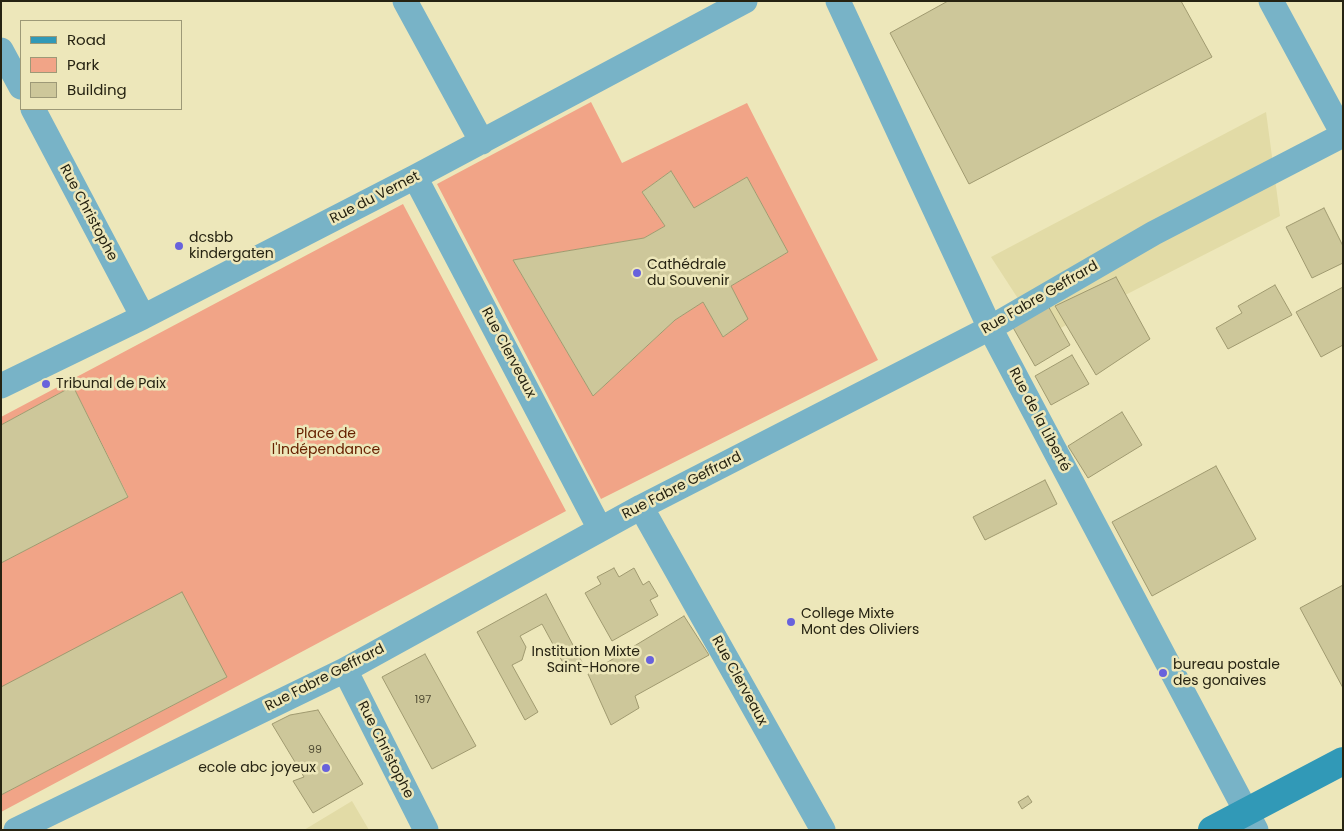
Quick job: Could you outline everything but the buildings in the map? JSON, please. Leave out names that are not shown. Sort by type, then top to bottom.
[{"type":"street","points":[[405,1],[482,142]]},
{"type":"street","name":"Rue du Vernet","points":[[1,386],[143,317],[415,178],[745,1]]},
{"type":"street","name":"Rue de la Liberté","points":[[838,1],[990,328],[1251,821]]},
{"type":"street","points":[[1271,1],[1343,134]]},
{"type":"street","points":[[1,50],[20,86]]},
{"type":"street","name":"Rue Christophe","points":[[33,110],[143,317]]},
{"type":"street","name":"Rue Fabre Geffrard","points":[[16,830],[345,670],[600,528],[990,328],[1154,233],[1343,134]]},
{"type":"street","name":"Rue Clerveaux","points":[[415,178],[600,528]]},
{"type":"street","name":"Rue Clerveaux","points":[[641,507],[823,830]]},
{"type":"street","name":"Rue Christophe","points":[[345,670],[426,830]]},
{"type":"street","points":[[1212,830],[1251,821],[1343,761]]},
{"type":"shaded area","points":[[1266,112],[1280,216],[1043,337],[991,257]]},
{"type":"shaded area","points":[[352,801],[369,830],[304,830]]},
{"type":"green space","points":[[591,102],[622,163],[747,103],[878,360],[601,499],[437,184]],"holes":[[[671,171],[694,208],[747,177],[788,252],[731,286],[747,319],[723,337],[703,302],[675,320],[593,396],[513,260],[644,238],[665,226],[642,192]]]},
{"type":"green space","name":"Place de l'Indépendance","points":[[403,204],[566,511],[1,812],[1,795],[227,677],[1,687],[1,563],[128,496],[73,386],[1,425],[1,417]]},
{"type":"place","name":"dcsbb kindergaten","points":[[179,246]]},
{"type":"place","name":"Cathédrale du Souvenir","points":[[637,273]]},
{"type":"place","name":"Tribunal de Paix","points":[[46,384]]},
{"type":"place","name":"College Mixte Mont des Oliviers","points":[[791,622]]},
{"type":"place","name":"Institution Mixte Saint-Honore","points":[[650,660]]},
{"type":"place","name":"bureau postale des gonaives","points":[[1163,673]]},
{"type":"place","name":"ecole abc joyeux","points":[[326,768]]}]
